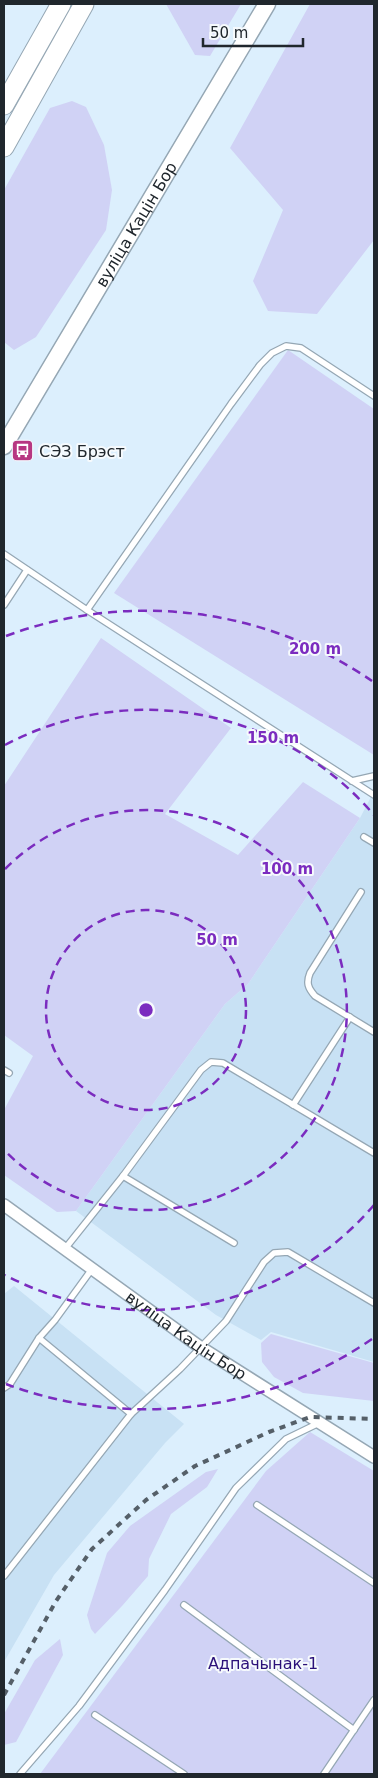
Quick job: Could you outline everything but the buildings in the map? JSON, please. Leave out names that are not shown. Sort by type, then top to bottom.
[{"type":"highway","points":[[4,104],[61,4]]},
{"type":"highway","points":[[4,146],[84,4]]},
{"type":"main road","name":"вуліца Кацін Бор","points":[[4,446],[266,4]]},
{"type":"street","name":"вуліца Кацін Бор","points":[[4,1205],[200,1347],[374,1457]]},
{"type":"lane","points":[[87,610],[231,404],[260,365],[272,353],[286,346],[301,348],[374,396]]},
{"type":"lane","points":[[4,554],[87,610],[374,795]]},
{"type":"lane","points":[[4,605],[27,570]]},
{"type":"lane","points":[[352,781],[374,776]]},
{"type":"lane","points":[[364,837],[374,843]]},
{"type":"lane","points":[[360,892],[307,980],[309,989],[315,996],[374,1032]]},
{"type":"lane","points":[[293,1105],[350,1017]]},
{"type":"lane","points":[[64,1250],[123,1176],[200,1070],[211,1062],[223,1063],[374,1153]]},
{"type":"lane","points":[[123,1176],[234,1243]]},
{"type":"lane","points":[[4,1576],[131,1414],[180,1369],[226,1321],[264,1262],[274,1253],[288,1252],[374,1303]]},
{"type":"lane","points":[[4,1388],[10,1384],[39,1338],[55,1320],[92,1269]]},
{"type":"lane","points":[[39,1338],[131,1414]]},
{"type":"lane","points":[[20,1774],[79,1706],[165,1590],[236,1488],[286,1439],[320,1423]]},
{"type":"lane","points":[[257,1505],[374,1583]]},
{"type":"lane","points":[[184,1605],[354,1730]]},
{"type":"lane","points":[[324,1774],[374,1700]]},
{"type":"lane","points":[[95,1715],[184,1774]]},
{"type":"shaded area","points":[[374,791],[374,1362],[271,1332],[261,1340],[216,1315],[76,1211],[225,1004],[248,984],[360,818]]},
{"type":"shaded area","points":[[14,1286],[184,1424],[165,1443],[54,1575],[4,1662],[4,1294]]},
{"type":"green space","points":[[166,4],[241,4],[210,56],[195,55]]},
{"type":"green space","points":[[310,4],[374,4],[374,240],[317,314],[268,311],[253,281],[283,210],[230,148]]},
{"type":"green space","points":[[72,101],[86,107],[104,145],[112,190],[106,230],[36,337],[14,350],[4,342],[4,190],[50,108]]},
{"type":"green space","points":[[288,350],[374,409],[374,755],[114,593]]},
{"type":"green space","points":[[101,638],[231,728],[165,814],[238,855],[303,782],[360,818],[248,984],[225,1004],[76,1211],[57,1212],[4,1175],[4,1110],[33,1056],[4,1035],[4,786]]},
{"type":"green space","points":[[271,1334],[374,1363],[374,1401],[303,1393],[274,1377],[262,1362],[261,1343]]},
{"type":"green space","name":"Адпачынак-1","points":[[310,1432],[374,1471],[374,1774],[40,1774],[266,1471]]},
{"type":"green space","points":[[218,1469],[207,1487],[171,1514],[149,1559],[148,1576],[95,1634],[91,1629],[87,1615],[107,1553],[130,1526],[206,1472]]},
{"type":"green space","points":[[60,1639],[63,1655],[16,1742],[4,1745],[4,1714],[35,1660]]},
{"type":"railway","points":[[4,1695],[56,1601],[92,1549],[146,1500],[195,1466],[269,1432],[310,1417],[374,1419]]},
{"type":"place","name":"СЭЗ Брэст","points":[[23,451]]}]
